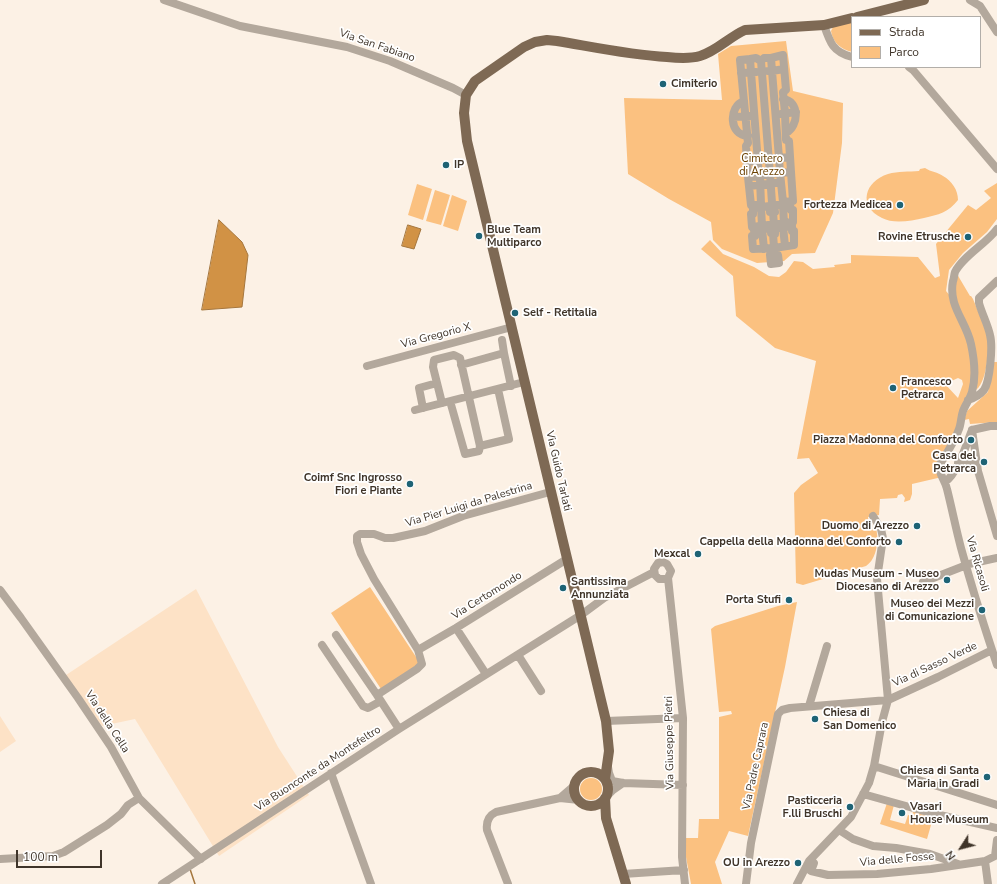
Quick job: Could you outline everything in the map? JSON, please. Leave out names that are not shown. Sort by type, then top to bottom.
[{"type":"main road","points":[[861,16],[924,0]]},
{"type":"main road","points":[[505,301],[494,275],[485,238],[478,186],[467,141],[464,114],[466,95],[474,81],[510,55],[524,47],[535,42],[547,40],[644,56],[681,58],[700,56],[716,49],[735,34],[745,30],[824,25],[851,18]]},
{"type":"main road","name":"Via Guido Tarlati","points":[[478,186],[606,721],[609,745],[607,761],[608,780]]},
{"type":"main road","points":[[485,238],[487,238],[499,275]]},
{"type":"main road","points":[[606,818],[591,805],[582,803],[579,800],[576,795],[575,785],[580,776],[589,772],[594,772],[603,767],[607,761]]},
{"type":"main road","points":[[594,772],[608,780],[608,788],[605,798],[606,818],[625,879]]},
{"type":"main road","points":[[591,805],[601,802],[605,798]]},
{"type":"street","name":"Via San Fabiano","points":[[164,0],[240,26],[347,47],[390,61],[466,95]]},
{"type":"street","points":[[970,0],[980,6],[997,32]]},
{"type":"street","points":[[824,25],[829,41],[833,47],[851,57]]},
{"type":"street","points":[[761,61],[764,58],[783,55],[786,90],[783,95],[785,113],[781,132],[779,158],[783,204]]},
{"type":"street","points":[[761,61],[756,58],[740,60],[748,137],[748,143],[746,146],[748,177],[751,205],[770,206],[770,212],[773,212]]},
{"type":"street","points":[[771,58],[775,114],[781,132],[786,140],[789,141],[793,201],[774,205],[774,225]]},
{"type":"street","points":[[750,59],[761,206]]},
{"type":"street","points":[[761,61],[772,203]]},
{"type":"street","points":[[910,68],[997,168]]},
{"type":"street","points":[[741,73],[784,69]]},
{"type":"street","points":[[774,93],[783,95],[791,102],[796,112],[794,126],[781,132],[756,133],[748,137],[736,131],[733,117],[740,102],[753,95],[774,93]]},
{"type":"street","points":[[733,117],[796,112]]},
{"type":"street","points":[[747,162],[790,158]]},
{"type":"street","points":[[748,177],[791,172]]},
{"type":"street","points":[[749,186],[792,182]]},
{"type":"street","points":[[773,234],[775,234],[775,228],[793,222],[793,210],[791,210],[790,205],[772,203],[753,208],[753,214],[751,214],[752,227],[770,228],[771,233],[773,233],[773,234],[774,251]]},
{"type":"street","points":[[774,225],[792,226],[792,231],[794,231],[794,245],[785,246],[774,251],[753,249],[752,236],[755,236],[754,230],[774,225]]},
{"type":"street","name":"Via Ricasoli","points":[[997,229],[992,236],[968,257],[955,272],[951,289],[952,298],[954,306],[966,328],[971,344],[974,382],[963,411],[959,430],[940,464],[940,473],[945,482],[961,548],[994,651],[997,665]]},
{"type":"street","points":[[968,400],[978,396],[984,390],[987,382],[991,344],[990,335],[978,304],[979,298],[996,284]]},
{"type":"street","name":"Via Gregorio X","points":[[367,366],[512,328]]},
{"type":"street","points":[[502,340],[511,386]]},
{"type":"street","points":[[461,365],[504,353]]},
{"type":"street","points":[[454,355],[460,358],[461,365],[480,446],[479,451],[465,454],[446,402],[437,383],[433,367],[434,360],[454,355]]},
{"type":"street","points":[[437,383],[419,388],[419,409],[524,382]]},
{"type":"street","points":[[480,446],[509,439],[498,389]]},
{"type":"street","points":[[972,430],[997,426]]},
{"type":"street","points":[[945,482],[949,480],[958,463],[972,430]]},
{"type":"street","points":[[972,430],[978,471],[997,536]]},
{"type":"street","points":[[958,463],[977,462]]},
{"type":"street","name":"Via Pier Luigi da Palestrina","points":[[418,650],[374,579],[361,554],[357,542],[357,536],[360,534],[374,534],[385,538],[393,538],[425,531],[463,516],[550,492]]},
{"type":"street","points":[[797,884],[814,863],[813,857],[851,817],[869,783],[888,700],[877,579],[883,538],[881,529],[873,516]]},
{"type":"street","points":[[923,582],[967,565],[997,558]]},
{"type":"street","name":"Via Certomondo","points":[[418,650],[504,599],[567,559]]},
{"type":"street","name":"Via Giuseppe Pietri","points":[[654,572],[658,563],[663,562],[668,564],[672,571],[668,578],[683,718],[682,833],[685,884]]},
{"type":"street","points":[[654,572],[659,579],[668,578]]},
{"type":"street","name":"Via Buonconte da Montefeltro","points":[[162,884],[399,729],[581,616],[604,598],[654,572]]},
{"type":"street","name":"Via della Cella","points":[[0,590],[78,698],[111,747],[139,798],[201,859]]},
{"type":"street","points":[[456,628],[486,674]]},
{"type":"street","points":[[336,635],[399,729]]},
{"type":"street","points":[[322,645],[363,706],[368,708],[422,664],[418,650]]},
{"type":"street","points":[[809,706],[827,646]]},
{"type":"street","name":"Via di Sasso Verde","points":[[888,700],[994,651]]},
{"type":"street","points":[[518,655],[541,691]]},
{"type":"street","name":"Via Padre Caprara","points":[[746,884],[751,843],[778,714],[786,709],[809,706],[888,700]]},
{"type":"street","points":[[606,721],[683,718]]},
{"type":"street","points":[[874,766],[997,805]]},
{"type":"street","points":[[331,773],[371,884]]},
{"type":"street","points":[[608,780],[623,783],[682,785]]},
{"type":"street","points":[[605,798],[615,788],[623,783]]},
{"type":"street","points":[[560,798],[575,785]]},
{"type":"street","points":[[863,794],[931,813],[997,828]]},
{"type":"street","points":[[0,859],[53,856],[64,852],[75,847],[107,825],[121,814],[128,805],[139,798]]},
{"type":"street","points":[[508,884],[487,830],[488,819],[497,812],[560,798],[579,800]]},
{"type":"street","points":[[839,830],[853,839],[873,846],[896,848],[930,854],[959,864]]},
{"type":"street","points":[[988,884],[985,861],[995,856],[997,840]]},
{"type":"street","name":"Via delle Fosse","points":[[807,872],[828,875],[876,874],[931,869],[985,861]]},
{"type":"street","points":[[625,879],[684,870]]},
{"type":"shaded area","points":[[219,220],[242,242],[248,255],[242,307],[202,310]]},
{"type":"shaded area","points":[[408,225],[421,229],[414,249],[402,246]]},
{"type":"shaded area","points":[[196,589],[278,747],[309,795],[219,856],[135,719],[102,726],[63,677]]},
{"type":"shaded area","points":[[0,716],[16,741],[0,752]]},
{"type":"green space","points":[[851,22],[851,52],[838,45],[832,35],[831,31],[833,27]]},
{"type":"green space","name":"Cimitero di Arezzo","points":[[786,41],[793,91],[843,103],[842,143],[833,213],[815,253],[792,254],[784,261],[757,263],[722,249],[713,240],[711,222],[628,174],[624,98],[722,100],[718,54],[731,46]]},
{"type":"green space","points":[[925,168],[946,178],[956,189],[958,200],[947,210],[939,214],[919,219],[908,221],[891,221],[886,220],[874,213],[869,207],[867,194],[869,188],[880,177],[892,173],[919,171],[920,169]]},
{"type":"green space","points":[[997,183],[997,219],[987,232],[963,253],[949,270],[946,291],[952,298],[966,328],[974,382],[946,455],[942,477],[912,484],[912,494],[910,500],[904,502],[905,498],[902,494],[898,495],[897,498],[880,499],[879,515],[868,517],[869,529],[876,528],[877,543],[873,559],[866,566],[803,585],[796,583],[794,493],[801,485],[818,473],[809,458],[797,459],[816,361],[775,348],[736,316],[733,276],[701,249],[710,240],[723,254],[754,267],[769,276],[779,277],[786,272],[794,261],[803,262],[813,269],[835,267],[834,265],[851,263],[851,255],[918,257],[935,278],[940,276],[936,244],[968,205],[976,210],[991,198],[984,191]],"holes":[[[958,378],[962,380],[963,384],[958,398],[945,384]]]},
{"type":"green space","points":[[417,184],[432,189],[423,220],[408,215]]},
{"type":"green space","points":[[435,190],[450,195],[441,225],[426,221]]},
{"type":"green space","points":[[452,195],[467,201],[458,231],[443,226]]},
{"type":"green space","points":[[957,274],[973,299],[988,341],[988,357],[985,374],[982,382],[974,391],[976,367],[957,306],[954,290]]},
{"type":"green space","points":[[992,362],[997,362],[997,422],[970,424],[969,419],[964,420],[967,411],[988,392]]},
{"type":"green space","points":[[370,587],[420,663],[381,689],[331,613]]},
{"type":"green space","points":[[797,602],[785,667],[748,836],[729,831],[715,862],[722,884],[691,884],[686,857],[686,838],[698,838],[699,819],[719,819],[719,717],[732,714],[731,711],[719,712],[711,629],[715,626],[778,606]]},
{"type":"green space","points":[[591,778],[599,781],[602,789],[599,797],[591,800],[583,797],[580,789],[583,781]]},
{"type":"green space","points":[[887,803],[894,805],[890,820],[905,824],[908,815],[912,816],[913,811],[933,818],[927,839],[880,824]]},
{"type":"waterway","points":[[190,869],[195,884]]},
{"type":"place","name":"Cimiterio","points":[[663,84]]},
{"type":"place","name":"IP","points":[[446,165]]},
{"type":"place","name":"Fortezza Medicea","points":[[900,205]]},
{"type":"place","name":"Blue Team Multiparco","points":[[479,236]]},
{"type":"place","name":"Rovine Etrusche","points":[[968,237]]},
{"type":"place","name":"Self - Retitalia","points":[[515,313]]},
{"type":"place","name":"Francesco Petrarca","points":[[893,388]]},
{"type":"place","name":"Piazza Madonna del Conforto","points":[[971,440]]},
{"type":"place","name":"Casa del Petrarca","points":[[984,462]]},
{"type":"place","name":"Coimf Snc Ingrosso Fiori e Piante","points":[[410,484]]},
{"type":"place","name":"Duomo di Arezzo","points":[[917,526]]},
{"type":"place","name":"Cappella della Madonna del Conforto","points":[[899,542]]},
{"type":"place","name":"Mexcal","points":[[698,554]]},
{"type":"place","name":"Mudas Museum - Museo Diocesano di Arezzo","points":[[947,580]]},
{"type":"place","name":"Santissima Annunziata","points":[[563,588]]},
{"type":"place","name":"Porta Stufi","points":[[789,600]]},
{"type":"place","name":"Museo dei Mezzi di Comunicazione","points":[[982,610]]},
{"type":"place","name":"Chiesa di San Domenico","points":[[815,719]]},
{"type":"place","name":"Chiesa di Santa Maria in Gradi","points":[[987,777]]},
{"type":"place","name":"Pasticceria F.lli Bruschi","points":[[850,807]]},
{"type":"place","name":"Vasari House Museum","points":[[902,813]]},
{"type":"place","name":"OU in Arezzo","points":[[798,863]]}]
